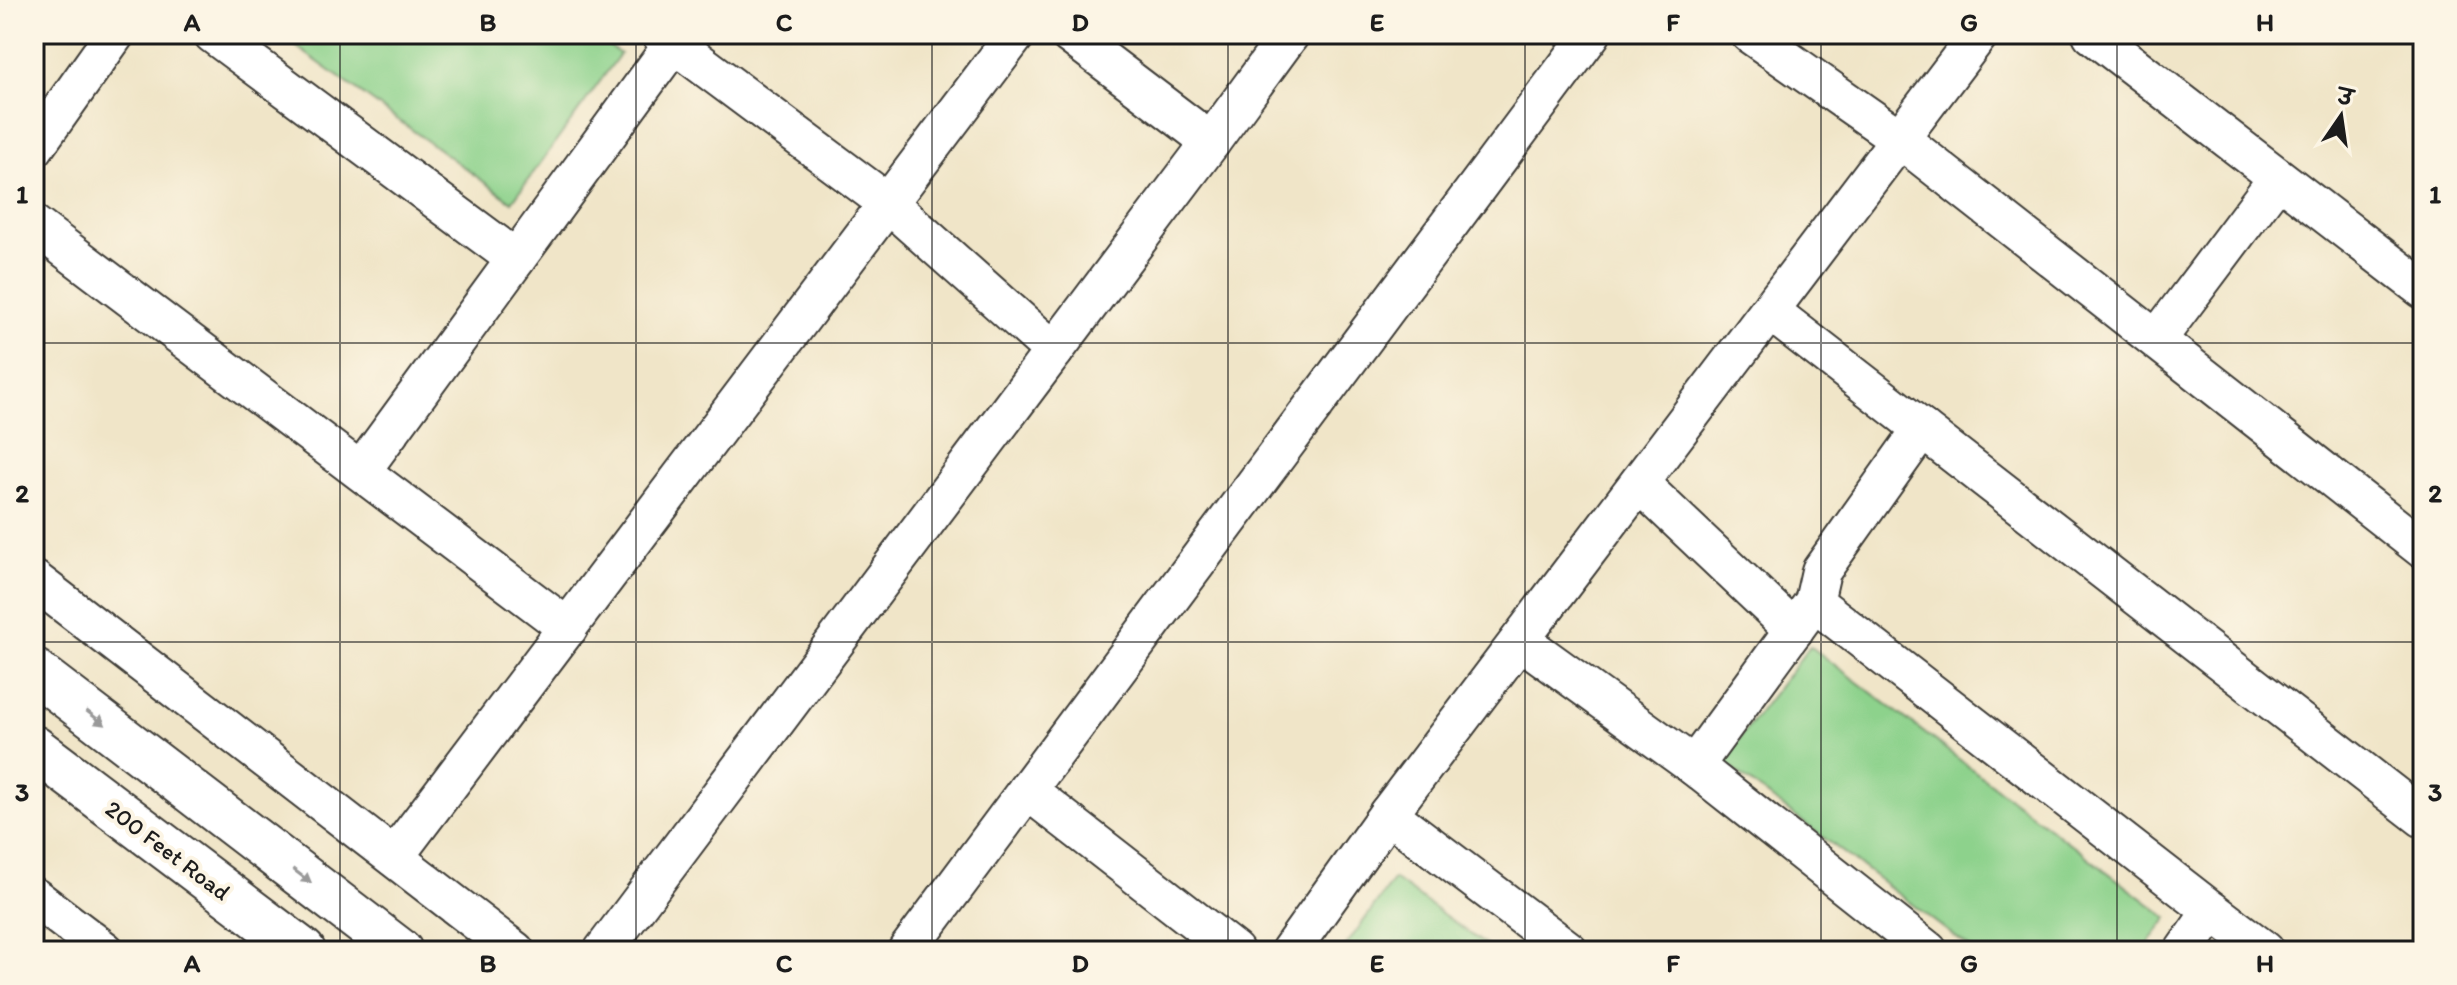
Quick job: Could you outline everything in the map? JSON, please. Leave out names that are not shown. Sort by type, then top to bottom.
[{"type":"street","points":[[34,148],[115,34]]},
{"type":"street","points":[[213,34],[516,259]]},
{"type":"street","points":[[394,857],[1016,34]]},
{"type":"street","points":[[1069,34],[1211,142]]},
{"type":"street","points":[[603,951],[1290,34]]},
{"type":"street","points":[[907,951],[1591,34]]},
{"type":"street","points":[[1750,34],[1900,139],[2423,549]]},
{"type":"street","points":[[1290,951],[1388,814],[1979,34]]},
{"type":"street","points":[[2092,34],[2423,289]]},
{"type":"street","points":[[361,471],[516,259],[668,39],[889,204],[1054,351]]},
{"type":"street","points":[[2157,339],[2278,178]]},
{"type":"street","points":[[34,225],[568,628]]},
{"type":"street","points":[[1770,311],[2423,818]]},
{"type":"street","points":[[1694,766],[1804,616],[1821,571],[1922,429]]},
{"type":"street","points":[[1639,483],[1804,616],[2265,951]]},
{"type":"street","points":[[34,580],[515,951]]},
{"type":"street","points":[[1520,640],[1694,766],[1928,951]]},
{"type":"street","points":[[34,671],[400,951]]},
{"type":"street","name":"200 Feet Road","points":[[34,748],[303,951]]},
{"type":"street","points":[[1027,790],[1234,951]]},
{"type":"street","points":[[1388,814],[1569,951]]},
{"type":"street","points":[[34,897],[105,951]]},
{"type":"street","points":[[2184,951],[2212,911]]},
{"type":"green space","points":[[279,34],[593,34],[620,54],[512,202]]},
{"type":"green space","points":[[1810,646],[2168,918],[2143,951],[1974,951],[1722,761]]},
{"type":"green space","points":[[1394,879],[1494,951],[1342,951]]}]
